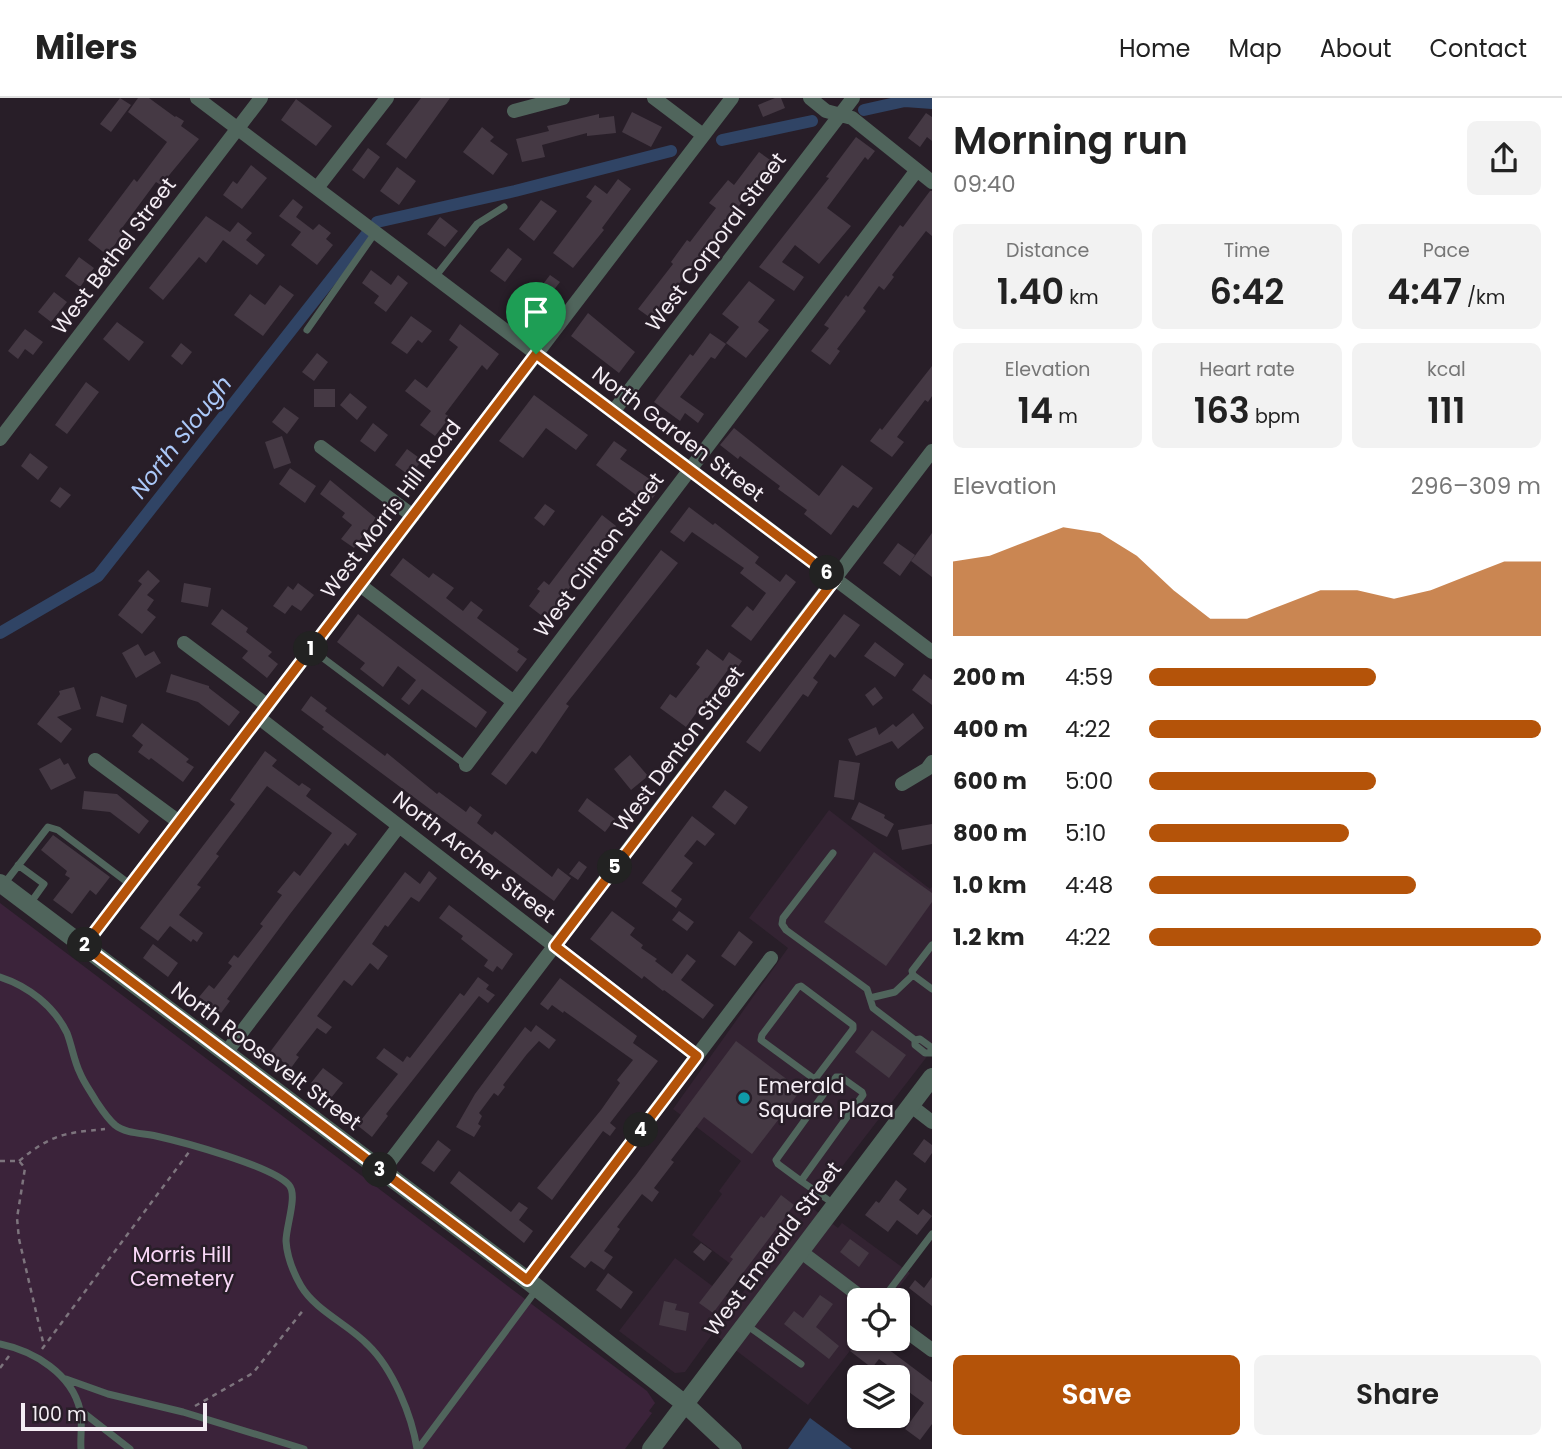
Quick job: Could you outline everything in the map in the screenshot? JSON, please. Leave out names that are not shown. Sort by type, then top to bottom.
[{"type":"street","name":"North Garden Street","points":[[197,98],[932,652]]},
{"type":"street","name":"West Bethel Street","points":[[3,431],[261,98]]},
{"type":"street","points":[[317,188],[387,98]]},
{"type":"street","points":[[514,111],[563,98]]},
{"type":"street","points":[[654,98],[703,135]]},
{"type":"street","name":"West Morris Hill Road","points":[[84,946],[732,98]]},
{"type":"street","points":[[810,98],[826,111],[852,118],[932,182]]},
{"type":"street","name":"West Corporal Street","points":[[613,412],[853,98]]},
{"type":"street","name":"West Clinton Street","points":[[466,765],[917,170]]},
{"type":"street","points":[[321,447],[413,516]]},
{"type":"street","name":"West Denton Street","points":[[382,1172],[932,452]]},
{"type":"street","points":[[360,585],[514,702]]},
{"type":"street","name":"North Archer Street","points":[[184,643],[399,826],[697,1056]]},
{"type":"street","points":[[95,760],[179,822]]},
{"type":"street","points":[[902,783],[927,769],[932,762]]},
{"type":"street","points":[[225,1054],[399,826]]},
{"type":"street","name":"North Roosevelt Street","points":[[2,884],[532,1284],[685,1404],[733,1449]]},
{"type":"street","points":[[532,1284],[771,958]]},
{"type":"street","name":"West Emerald Street","points":[[651,1449],[932,1077]]},
{"type":"street","points":[[910,1105],[932,1122]]},
{"type":"street","points":[[800,1251],[849,1288]]},
{"type":"street","points":[[910,1334],[932,1350]]},
{"type":"lane","points":[[435,276],[477,223],[504,207]]},
{"type":"lane","points":[[307,330],[376,232]]},
{"type":"lane","points":[[311,649],[466,765]]},
{"type":"lane","points":[[2,884],[48,827],[58,830],[131,885]]},
{"type":"lane","points":[[833,853],[783,918],[782,924],[786,930],[867,989],[873,1008],[915,1040],[920,1039],[930,1047],[931,1053]]},
{"type":"lane","points":[[18,865],[44,884],[29,905]]},
{"type":"lane","points":[[870,999],[895,992],[913,975],[912,971],[932,945]]},
{"type":"lane","points":[[913,975],[932,989]]},
{"type":"lane","points":[[0,977],[35,994],[52,1009],[67,1033],[80,1075],[106,1116],[118,1128],[255,1166],[288,1183],[293,1196],[287,1226],[289,1260],[302,1288],[311,1299],[369,1346],[385,1367],[405,1407],[415,1434],[417,1449]]},
{"type":"lane","points":[[815,1079],[853,1029],[853,1025],[798,986],[761,1040],[828,1089]]},
{"type":"lane","points":[[801,1181],[863,1096],[862,1092],[841,1077],[836,1077],[776,1160],[778,1164],[801,1181],[835,1205]]},
{"type":"lane","points":[[891,1288],[932,1234]]},
{"type":"lane","points":[[417,1449],[532,1284]]},
{"type":"lane","points":[[745,1324],[801,1364]]},
{"type":"lane","points":[[0,1344],[36,1357],[66,1380],[304,1449]]},
{"type":"lane","points":[[66,1380],[80,1410],[81,1449]]},
{"type":"lane","points":[[80,1410],[127,1448]]},
{"type":"path","points":[[0,1161],[19,1161],[42,1142],[69,1132],[118,1128]]},
{"type":"path","points":[[36,1357],[193,1147]]},
{"type":"path","points":[[19,1161],[25,1168],[17,1218],[19,1239],[44,1346]]},
{"type":"path","points":[[183,1412],[222,1393],[253,1373],[311,1299]]},
{"type":"path","points":[[0,1368],[16,1348]]},
{"type":"shaded area","points":[[829,810],[930,889],[932,887],[932,1050],[811,1207],[838,1228],[842,1223],[910,1273],[898,1288],[847,1288],[847,1351],[850,1351],[808,1405],[713,1333],[685,1372],[675,1373],[619,1331],[675,1258],[735,1303],[752,1280],[692,1235],[722,1194],[719,1191],[741,1161],[673,1109],[788,948],[749,918]]},
{"type":"green space","name":"Morris Hill Cemetery","points":[[0,903],[647,1391],[655,1403],[649,1411],[652,1413],[625,1449],[0,1449]]},
{"type":"water","points":[[810,1418],[852,1449],[788,1449]]},
{"type":"building","points":[[120,98],[131,105],[111,132],[100,124]]},
{"type":"building","points":[[138,98],[149,98],[184,121],[181,126],[199,139],[161,185],[156,182],[122,228],[125,231],[107,255],[88,240],[134,179],[137,182],[167,142],[128,112]]},
{"type":"building","points":[[421,98],[450,98],[406,159],[386,144]]},
{"type":"building","points":[[781,98],[785,108],[763,117],[758,105]]},
{"type":"building","points":[[296,99],[332,126],[316,146],[281,120]]},
{"type":"building","points":[[632,112],[662,127],[651,147],[622,132]]},
{"type":"building","points":[[926,113],[932,117],[932,141],[927,137],[920,147],[908,138]]},
{"type":"building","points":[[599,114],[599,118],[614,116],[616,133],[587,136],[587,133],[542,145],[545,157],[522,162],[516,139],[549,131],[547,126]]},
{"type":"building","points":[[482,127],[494,137],[490,141],[508,154],[493,175],[463,152]]},
{"type":"building","points":[[856,137],[875,151],[868,160],[865,157],[827,208],[851,226],[819,264],[795,245],[782,262],[804,277],[794,291],[759,267],[829,178],[826,177]]},
{"type":"building","points":[[368,148],[380,157],[364,179],[352,170]]},
{"type":"building","points":[[759,152],[773,162],[652,319],[638,309],[673,264],[671,262],[687,240],[690,242],[716,208],[709,203],[728,180],[734,185]]},
{"type":"building","points":[[251,165],[267,178],[242,209],[223,195],[233,181],[237,184]]},
{"type":"building","points":[[397,167],[416,181],[399,205],[380,191]]},
{"type":"building","points":[[618,179],[631,189],[602,228],[604,230],[573,268],[553,253],[592,201],[586,197],[595,185],[607,194]]},
{"type":"building","points":[[930,191],[932,236],[926,231],[892,275],[894,277],[884,290],[879,286],[863,308],[866,311],[837,349],[840,351],[830,365],[811,351],[829,328],[824,325],[846,295],[848,297],[900,225],[903,227]]},
{"type":"building","points":[[293,199],[303,207],[296,217],[313,230],[319,224],[331,233],[326,239],[333,245],[317,265],[291,245],[301,232],[279,216]]},
{"type":"building","points":[[541,200],[557,211],[534,241],[519,229]]},
{"type":"building","points":[[206,216],[230,232],[238,222],[252,233],[246,240],[265,255],[257,265],[223,240],[206,263],[199,257],[163,300],[149,288]]},
{"type":"building","points":[[440,217],[458,231],[445,247],[427,234]]},
{"type":"building","points":[[508,248],[522,259],[505,282],[490,271]]},
{"type":"building","points":[[79,257],[94,268],[80,287],[65,276]]},
{"type":"building","points":[[371,270],[391,285],[398,275],[408,283],[386,312],[374,303],[379,296],[362,283]]},
{"type":"building","points":[[550,275],[560,282],[533,317],[517,305],[530,287],[537,292]]},
{"type":"building","points":[[749,281],[775,300],[758,322],[769,330],[746,358],[726,343],[739,327],[722,314]]},
{"type":"building","points":[[280,285],[294,295],[263,336],[234,315],[250,294],[265,305]]},
{"type":"building","points":[[54,292],[67,302],[51,322],[38,312]]},
{"type":"building","points":[[588,313],[635,352],[619,373],[571,336]]},
{"type":"building","points":[[411,316],[432,331],[422,343],[418,340],[407,354],[391,343]]},
{"type":"building","points":[[117,322],[144,342],[129,361],[103,339]]},
{"type":"building","points":[[460,324],[499,354],[487,370],[482,365],[445,414],[450,417],[435,436],[420,425],[431,411],[405,391],[415,379],[427,388],[458,347],[449,340]]},
{"type":"building","points":[[25,329],[43,342],[33,355],[25,349],[18,359],[8,351]]},
{"type":"building","points":[[710,333],[726,344],[715,359],[711,357],[680,397],[704,414],[698,423],[685,413],[680,421],[654,402],[690,354],[693,356]]},
{"type":"building","points":[[181,343],[192,352],[182,365],[171,356]]},
{"type":"building","points":[[317,353],[328,362],[314,381],[302,372]]},
{"type":"building","points":[[932,366],[932,396],[928,402],[925,400],[897,437],[904,442],[892,457],[870,441],[880,428],[882,430]]},
{"type":"building","points":[[86,382],[99,392],[67,434],[55,425]]},
{"type":"building","points":[[314,389],[335,389],[335,407],[314,407]]},
{"type":"building","points":[[350,393],[367,407],[357,420],[340,405]]},
{"type":"building","points":[[534,395],[588,435],[576,450],[546,428],[523,458],[499,441]]},
{"type":"building","points":[[284,407],[299,418],[287,434],[272,422]]},
{"type":"building","points":[[373,423],[388,435],[375,452],[360,441]]},
{"type":"building","points":[[734,428],[819,496],[842,465],[873,488],[858,508],[853,505],[831,535],[804,514],[807,510],[778,489],[780,486],[740,456],[738,459],[720,445]]},
{"type":"building","points":[[282,436],[291,463],[274,469],[265,442]]},
{"type":"building","points":[[614,441],[627,450],[620,459],[654,482],[648,489],[655,495],[648,504],[596,465]]},
{"type":"building","points":[[407,449],[422,460],[410,476],[395,465]]},
{"type":"building","points":[[30,453],[48,467],[38,480],[21,466]]},
{"type":"building","points":[[290,468],[316,486],[305,503],[279,484]]},
{"type":"building","points":[[330,480],[376,518],[354,548],[341,539],[352,525],[342,517],[345,513],[320,494]]},
{"type":"building","points":[[60,487],[71,495],[60,508],[50,501]]},
{"type":"building","points":[[545,504],[555,511],[544,526],[534,518]]},
{"type":"building","points":[[689,507],[759,557],[755,563],[780,582],[786,574],[796,582],[751,641],[731,626],[747,606],[753,611],[766,593],[740,573],[744,568],[692,532],[684,542],[670,532]]},
{"type":"building","points":[[602,515],[616,526],[546,619],[529,606],[540,591],[537,589],[544,581],[549,585]]},
{"type":"building","points":[[932,533],[932,577],[911,561]]},
{"type":"building","points":[[898,543],[915,555],[900,576],[883,563]]},
{"type":"building","points":[[661,550],[678,563],[566,704],[569,706],[536,754],[532,751],[506,785],[491,774]]},
{"type":"building","points":[[403,558],[429,578],[433,573],[454,588],[446,598],[463,611],[471,601],[483,610],[477,618],[519,649],[517,652],[527,659],[517,672],[390,575]]},
{"type":"building","points":[[148,570],[160,581],[147,595],[154,600],[147,610],[156,617],[142,634],[118,615],[142,584],[138,581]]},
{"type":"building","points":[[184,583],[211,588],[208,607],[181,602]]},
{"type":"building","points":[[298,583],[314,595],[301,611],[292,605],[285,614],[273,606],[288,586],[293,590]]},
{"type":"building","points":[[222,609],[248,628],[246,632],[272,652],[268,656],[278,664],[267,678],[242,658],[248,651],[211,624]]},
{"type":"building","points":[[358,614],[487,712],[476,728],[422,689],[409,705],[401,699],[416,680],[398,666],[383,687],[360,669],[365,663],[337,642]]},
{"type":"building","points":[[844,614],[860,625],[835,658],[830,654],[813,678],[818,682],[808,697],[803,694],[760,752],[746,742]]},
{"type":"building","points":[[875,642],[904,664],[895,677],[864,656]]},
{"type":"building","points":[[138,644],[145,656],[154,651],[161,663],[136,678],[122,653]]},
{"type":"building","points":[[707,649],[723,661],[729,652],[742,661],[735,671],[730,667],[686,727],[660,708],[670,694],[676,698],[700,667],[696,664]]},
{"type":"building","points":[[171,674],[209,686],[240,712],[229,726],[198,702],[166,692]]},
{"type":"building","points":[[924,674],[932,680],[932,705],[912,690]]},
{"type":"building","points":[[74,687],[81,709],[57,717],[72,729],[61,743],[37,724],[60,694],[59,691]]},
{"type":"building","points":[[875,687],[883,698],[873,706],[865,695]]},
{"type":"building","points":[[101,696],[127,705],[123,723],[96,716]]},
{"type":"building","points":[[311,696],[327,708],[325,711],[385,756],[387,753],[437,794],[439,792],[466,812],[470,806],[482,815],[477,823],[492,835],[495,831],[552,877],[558,868],[571,878],[554,901],[322,729],[324,727],[301,710]]},
{"type":"building","points":[[913,713],[924,728],[898,749],[892,741],[856,756],[848,739],[876,727],[879,735],[893,724],[896,727]]},
{"type":"building","points":[[142,723],[189,759],[186,762],[194,767],[183,782],[151,758],[149,760],[138,752],[143,745],[132,736]]},
{"type":"building","points":[[265,751],[277,760],[272,766],[299,786],[302,783],[311,789],[306,796],[357,834],[348,846],[345,843],[290,914],[227,999],[230,1001],[221,1013],[199,997],[209,985],[214,989],[232,966],[228,963],[234,955],[238,958],[263,926],[260,924],[282,895],[277,892],[294,871],[300,876],[332,833],[267,786],[216,854],[219,856],[197,885],[201,887],[179,915],[203,933],[197,942],[193,939],[191,942],[170,926],[158,941],[140,928],[235,804],[230,800]]},
{"type":"building","points":[[630,755],[648,776],[631,790],[614,769]]},
{"type":"building","points":[[60,758],[64,765],[68,763],[76,778],[51,790],[39,769]]},
{"type":"building","points":[[839,760],[860,763],[854,800],[834,797]]},
{"type":"building","points":[[725,790],[748,807],[735,825],[712,807]]},
{"type":"building","points":[[84,791],[117,794],[149,821],[139,834],[110,812],[82,809]]},
{"type":"building","points":[[587,798],[615,819],[605,832],[578,811]]},
{"type":"building","points":[[859,802],[885,815],[884,818],[894,824],[887,837],[851,819]]},
{"type":"building","points":[[692,816],[715,834],[705,846],[697,840],[684,856],[693,863],[671,891],[682,899],[676,908],[642,883]]},
{"type":"building","points":[[932,824],[932,844],[902,850],[898,830]]},
{"type":"building","points":[[53,835],[110,877],[96,895],[90,890],[72,914],[53,900],[70,878],[65,875],[67,871],[41,850]]},
{"type":"building","points":[[874,852],[932,893],[932,902],[886,966],[824,922]]},
{"type":"building","points":[[579,861],[587,867],[578,880],[569,874]]},
{"type":"building","points":[[429,871],[437,878],[419,902],[411,897],[388,927],[385,925],[372,944],[388,956],[378,970],[370,963],[352,986],[344,980],[317,1016],[332,1027],[326,1034],[317,1028],[296,1055],[299,1057],[291,1068],[270,1052],[405,872],[420,884]]},
{"type":"building","points":[[449,905],[513,954],[502,970],[497,966],[493,972],[484,966],[488,960],[439,918]]},
{"type":"building","points":[[612,911],[635,928],[630,935],[672,974],[687,954],[696,961],[681,980],[714,1005],[703,1019],[644,976],[642,979],[590,939]]},
{"type":"building","points":[[679,911],[694,922],[687,931],[672,920]]},
{"type":"building","points":[[739,931],[753,942],[735,966],[721,956]]},
{"type":"building","points":[[153,944],[178,963],[168,977],[143,958]]},
{"type":"building","points":[[478,977],[489,985],[486,989],[495,995],[488,1003],[479,996],[386,1114],[388,1116],[372,1137],[357,1125],[398,1074],[376,1058],[384,1048],[403,1062],[407,1056],[410,1058],[460,993],[464,996]]},
{"type":"building","points":[[560,978],[637,1036],[633,1043],[658,1061],[610,1123],[616,1128],[610,1136],[603,1131],[552,1200],[537,1188],[601,1110],[620,1083],[617,1080],[633,1060],[564,1011],[563,1013],[552,1005],[548,1010],[540,1004]]},
{"type":"building","points":[[536,1025],[556,1040],[549,1049],[539,1041],[527,1054],[503,1085],[505,1087],[498,1096],[494,1093],[479,1113],[482,1116],[478,1124],[481,1126],[474,1137],[456,1127],[475,1094],[525,1027],[531,1032]]},
{"type":"building","points":[[872,1030],[906,1055],[889,1078],[855,1052]]},
{"type":"building","name":"Emerald Square Plaza","points":[[736,1041],[801,1090],[752,1154],[704,1117],[671,1160],[674,1162],[654,1188],[659,1192],[652,1202],[642,1194],[617,1227],[620,1229],[604,1251],[613,1257],[604,1270],[591,1261],[585,1268],[570,1257],[636,1175]]},
{"type":"building","points":[[323,1068],[343,1083],[331,1098],[311,1083]]},
{"type":"building","points":[[924,1139],[932,1145],[932,1153],[925,1163],[913,1154]]},
{"type":"building","points":[[438,1140],[451,1150],[434,1172],[421,1163]]},
{"type":"building","points":[[459,1171],[511,1212],[519,1202],[528,1208],[519,1220],[533,1231],[524,1243],[450,1183]]},
{"type":"building","points":[[896,1180],[907,1189],[899,1200],[918,1215],[923,1209],[932,1216],[917,1235],[897,1220],[888,1232],[865,1215],[876,1201],[879,1203]]},
{"type":"building","points":[[781,1195],[794,1205],[713,1313],[699,1303],[733,1259],[730,1257],[761,1216],[764,1218]]},
{"type":"building","points":[[850,1239],[869,1253],[859,1267],[840,1252]]},
{"type":"building","points":[[701,1243],[712,1251],[704,1261],[693,1252]]},
{"type":"building","points":[[608,1273],[633,1292],[621,1309],[596,1290]]},
{"type":"building","points":[[932,1277],[932,1306],[909,1288],[915,1280],[924,1288]]},
{"type":"building","points":[[820,1295],[833,1304],[816,1327],[839,1346],[829,1359],[784,1324],[794,1311],[803,1318]]},
{"type":"building","points":[[664,1301],[677,1304],[675,1310],[689,1313],[686,1331],[659,1325]]},
{"type":"building","points":[[850,1351],[891,1351],[909,1365],[887,1365],[879,1359],[874,1365],[868,1365]]},
{"type":"building","points":[[910,1366],[932,1382],[932,1424],[920,1440],[905,1429],[910,1428],[910,1422],[924,1403],[910,1393]]},
{"type":"waterway","name":"North Slough","points":[[864,110],[905,101],[932,103]]},
{"type":"waterway","name":"North Slough","points":[[722,140],[812,121]]},
{"type":"waterway","name":"North Slough","points":[[377,222],[515,191],[671,151]]},
{"type":"waterway","name":"North Slough","points":[[0,633],[98,576],[366,235]]},
{"type":"place","name":"Emerald Square Plaza","points":[[744,1098]]},
{"type":"route","points":[[536,354],[835,579],[555,946],[697,1056],[527,1280],[84,946],[536,354]]}]
